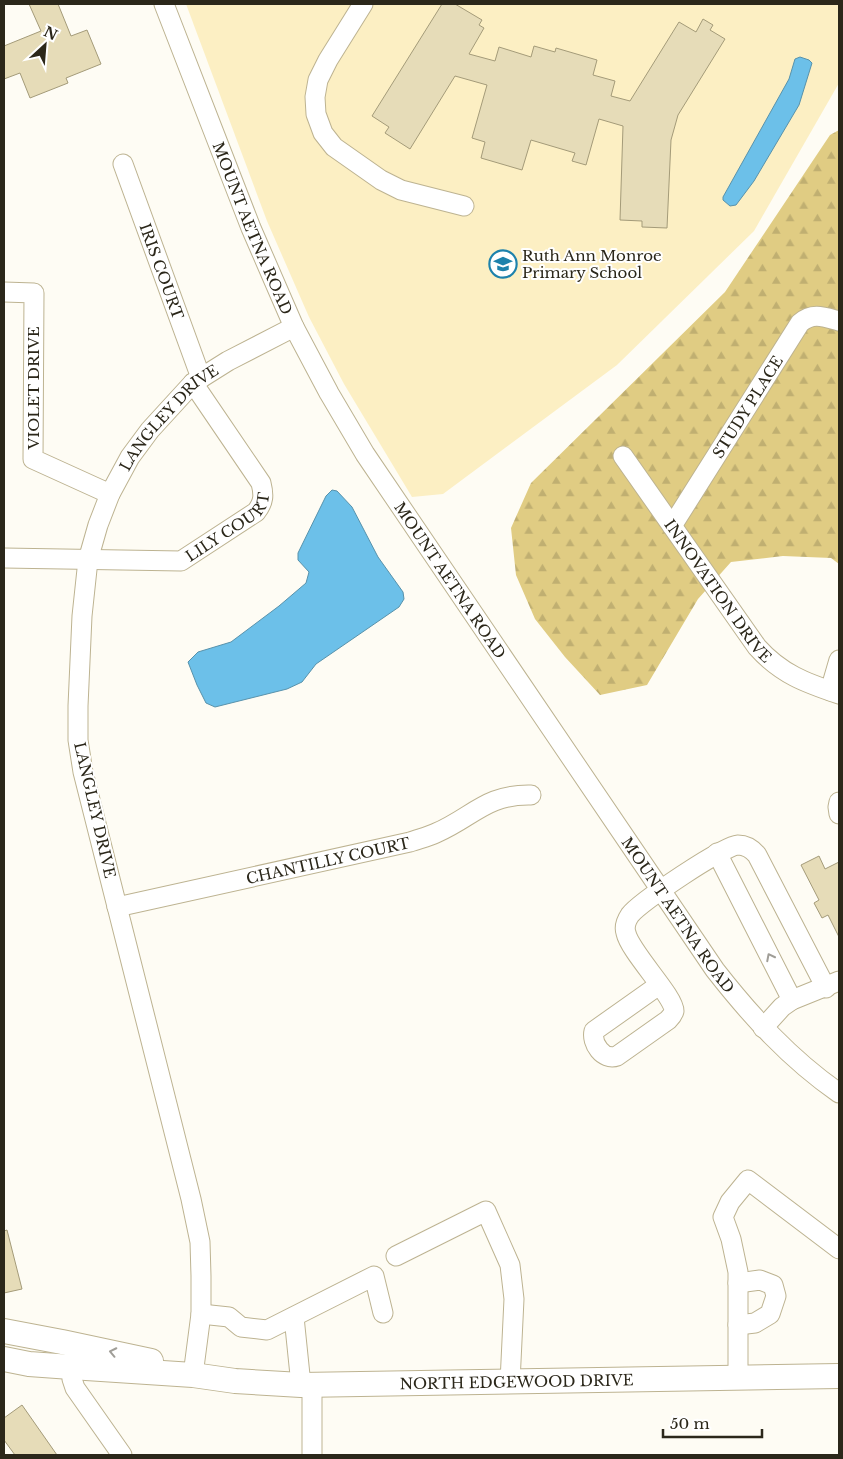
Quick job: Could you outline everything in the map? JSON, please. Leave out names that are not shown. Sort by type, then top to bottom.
[{"type":"main road","name":"NORTH EDGEWOOD DRIVE","points":[[4,1331],[139,1357],[193,1374]]},
{"type":"main road","name":"NORTH EDGEWOOD DRIVE","points":[[4,1359],[71,1368],[193,1374],[235,1381],[307,1385],[839,1376]]},
{"type":"street","name":"MOUNT AETNA ROAD","points":[[164,4],[251,228],[294,326],[329,393],[365,454],[715,970],[762,1028],[839,1093]]},
{"type":"street","points":[[363,4],[328,60],[318,80],[315,105],[316,114],[323,133],[334,147],[381,180],[401,190],[464,206]]},
{"type":"street","name":"IRIS COURT","points":[[123,164],[197,381]]},
{"type":"street","name":"VIOLET DRIVE","points":[[4,292],[34,293],[33,459],[110,494]]},
{"type":"street","name":"STUDY PLACE","points":[[672,526],[800,323],[807,318],[818,316],[839,321]]},
{"type":"street","name":"LANGLEY DRIVE","points":[[193,1374],[201,1314],[200,1242],[192,1199],[83,772],[78,740],[81,634],[88,560],[98,525],[110,494],[130,457],[150,430],[197,381],[228,361],[294,326]]},
{"type":"street","name":"LILY COURT","points":[[88,560],[181,561],[256,512],[262,504],[264,494],[261,482],[197,381]]},
{"type":"street","name":"INNOVATION DRIVE","points":[[623,456],[746,633],[764,655],[788,674],[835,693]]},
{"type":"street","points":[[4,558],[88,560]]},
{"type":"street","points":[[835,693],[839,660]]},
{"type":"street","name":"CHANTILLY COURT","points":[[117,907],[410,842],[435,834],[499,798],[515,795],[531,796]]},
{"type":"street","points":[[839,802],[839,814]]},
{"type":"street","points":[[659,984],[627,937],[625,931],[626,924],[634,911],[716,854],[733,846],[740,845],[752,849],[832,984],[792,1000],[782,1007],[762,1028]]},
{"type":"street","points":[[716,854],[792,1000]]},
{"type":"street","points":[[738,1378],[738,1272],[731,1239],[723,1217],[730,1202],[748,1180],[839,1249]]},
{"type":"street","points":[[396,1256],[486,1212],[510,1265],[514,1299],[510,1382]]},
{"type":"street","points":[[201,1314],[229,1316],[241,1327],[267,1330],[374,1276],[383,1313]]},
{"type":"street","points":[[738,1283],[760,1280],[773,1285],[776,1296],[770,1314],[755,1323],[738,1325]]},
{"type":"street","points":[[294,1317],[307,1385],[312,1455]]},
{"type":"street","points":[[71,1368],[75,1388],[122,1455]]},
{"type":"shaded area","name":"Ruth Ann Monroe Primary School","points":[[186,4],[839,4],[839,83],[754,231],[617,365],[443,494],[412,497],[344,384],[309,317],[267,221]]},
{"type":"green space","points":[[839,130],[839,564],[831,558],[783,556],[731,562],[698,599],[647,685],[600,695],[565,657],[535,619],[516,575],[511,528],[531,483],[725,292],[830,135]]},
{"type":"water","points":[[800,57],[812,63],[799,105],[754,181],[736,205],[730,206],[723,200],[723,197],[789,79],[795,59]]},
{"type":"water","points":[[332,490],[337,491],[352,507],[378,557],[403,592],[404,599],[399,607],[316,664],[302,682],[287,689],[215,707],[206,703],[188,662],[198,652],[231,642],[306,583],[309,572],[298,560],[298,553],[326,496]]},
{"type":"building","points":[[29,4],[58,4],[71,36],[87,30],[101,64],[66,78],[68,83],[30,98],[20,73],[4,79],[4,46],[41,31]]},
{"type":"building","points":[[442,4],[455,4],[482,20],[479,25],[484,28],[469,54],[495,61],[499,47],[531,57],[534,46],[555,52],[556,48],[597,60],[593,75],[615,81],[611,96],[630,101],[679,22],[696,32],[703,19],[713,25],[710,30],[725,39],[678,115],[671,140],[667,228],[642,227],[642,221],[620,220],[623,126],[599,119],[586,165],[572,161],[575,153],[531,140],[522,170],[481,158],[485,142],[472,138],[487,85],[455,76],[410,149],[385,133],[389,127],[372,116]]},
{"type":"building","points":[[819,856],[825,869],[839,862],[839,937],[828,915],[822,918],[814,903],[819,900],[801,865]]},
{"type":"building","points":[[7,1230],[22,1289],[4,1293],[4,1231]]},
{"type":"building","points":[[22,1405],[57,1455],[15,1455],[4,1440],[4,1418]]},
{"type":"place","name":"Ruth Ann Monroe Primary School","points":[[503,264]]}]
